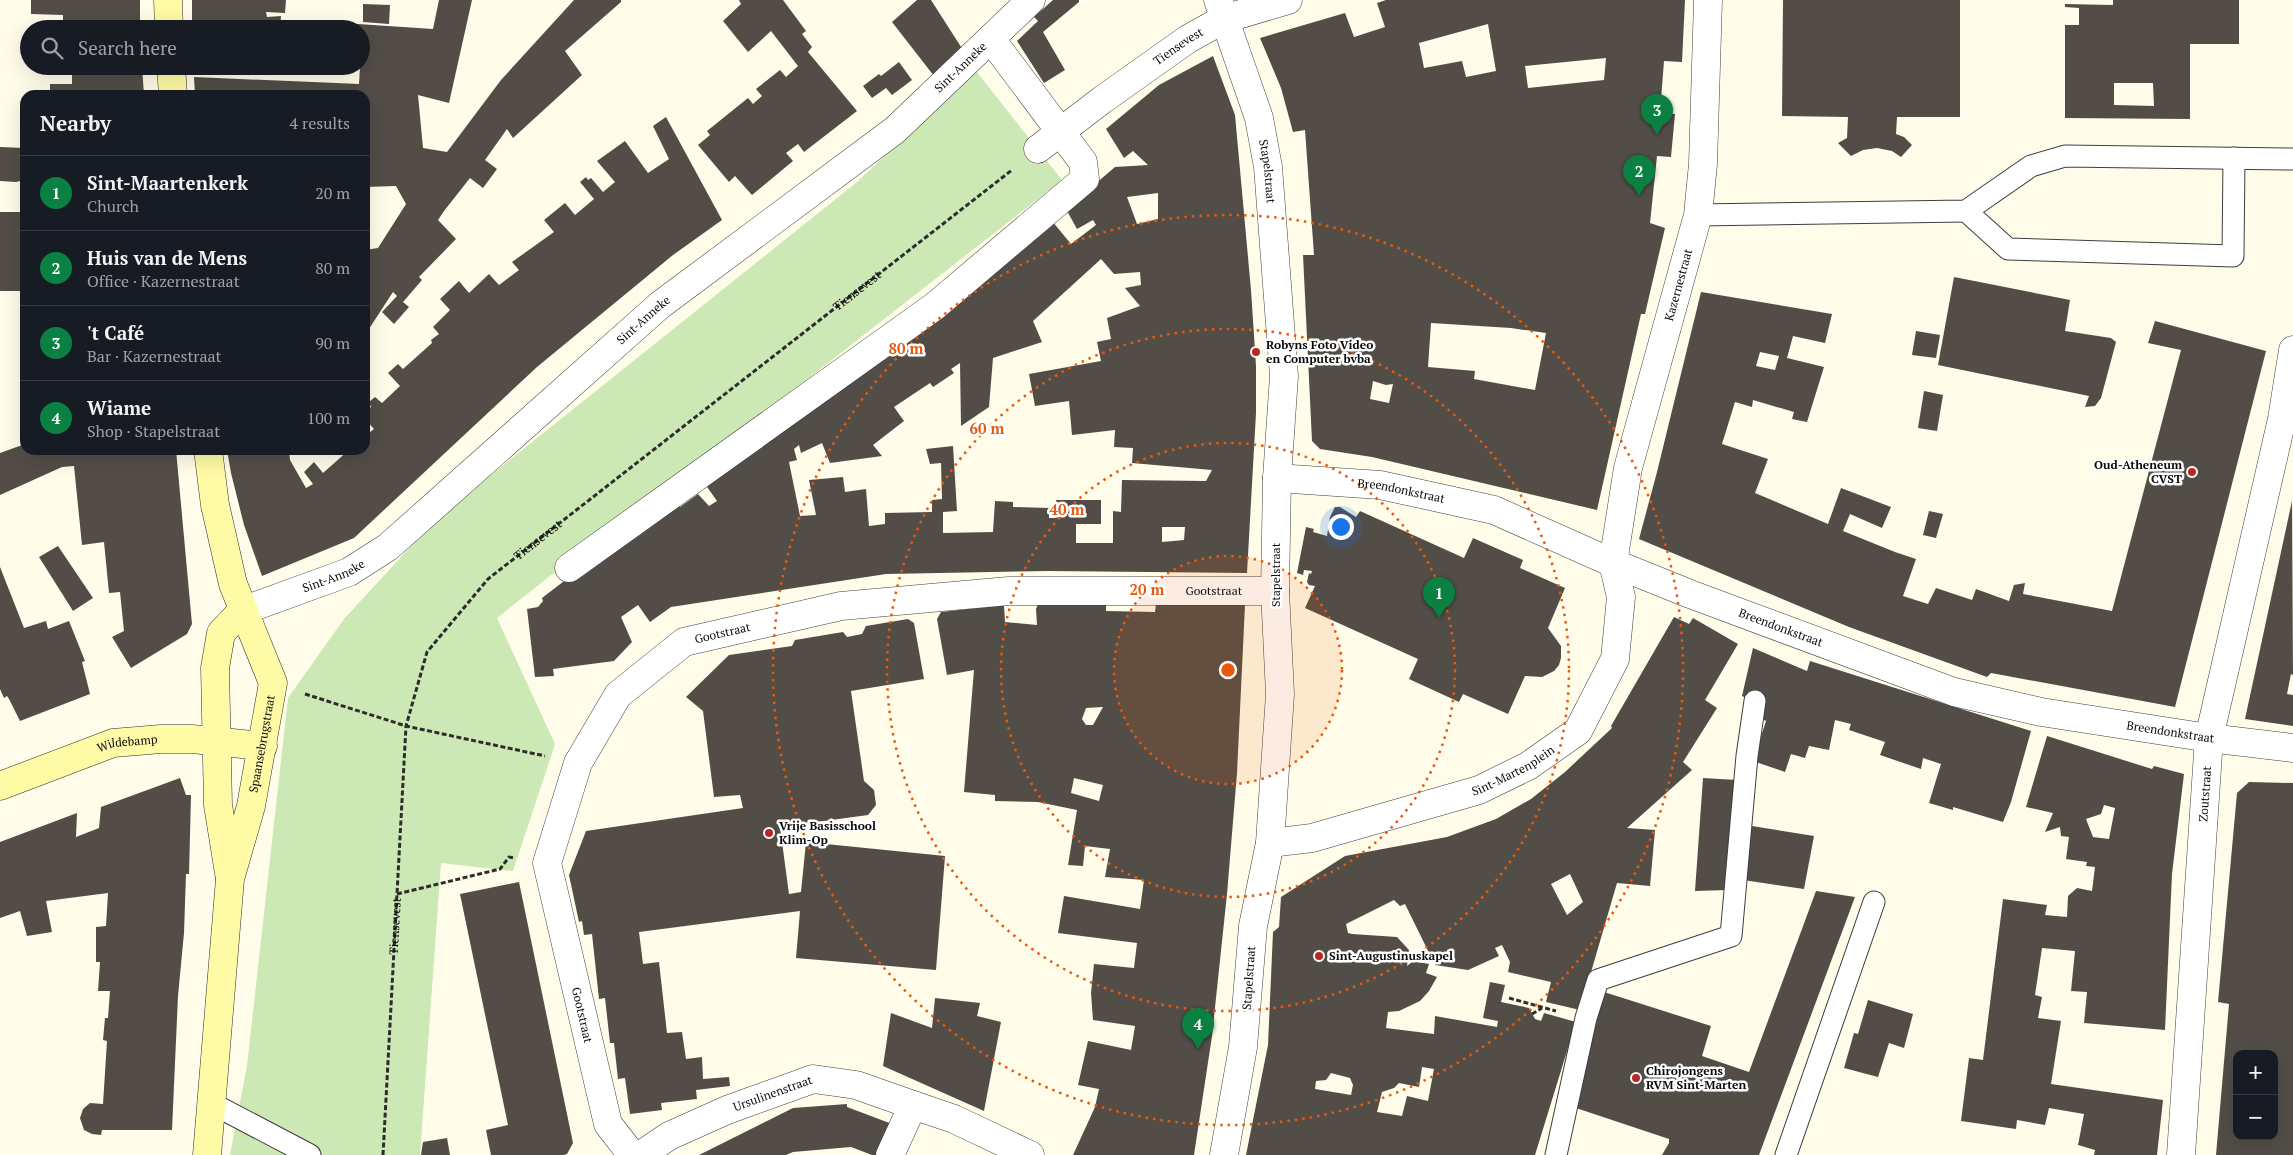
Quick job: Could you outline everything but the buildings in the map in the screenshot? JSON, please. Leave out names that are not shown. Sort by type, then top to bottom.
[{"type":"street","points":[[168,0],[169,20]]},
{"type":"street","name":"Sint-Anneke","points":[[242,611],[349,572],[388,547],[660,305],[896,130],[1031,0]]},
{"type":"street","name":"Tiensevest","points":[[1038,149],[1102,100],[1188,39],[1221,9],[1288,0]]},
{"type":"street","name":"Kazernestraat","points":[[1613,563],[1628,468],[1698,215],[1704,164],[1708,0]]},
{"type":"street","name":"Stapelstraat","points":[[1221,9],[1259,118],[1268,166],[1284,376],[1277,478],[1275,591],[1280,694],[1270,843],[1253,926],[1243,1047],[1224,1155]]},
{"type":"street","points":[[569,568],[935,306],[1085,178],[1084,162],[991,39]]},
{"type":"street","points":[[172,75],[173,90]]},
{"type":"street","name":"Zoutstraat","points":[[2182,1155],[2209,738],[2282,419],[2293,350]]},
{"type":"street","name":"Spaansebrugstraat","points":[[207,1155],[230,879],[252,806],[273,684],[257,640],[242,611],[233,584],[215,505],[209,455]]},
{"type":"street","name":"Breendonkstraat","points":[[1277,478],[1380,485],[1494,510],[1613,563],[1690,594],[1954,692],[2041,712],[2209,738],[2293,748]]},
{"type":"street","name":"Sint-Martenplein","points":[[1270,843],[1312,838],[1478,790],[1528,766],[1578,731],[1615,660],[1621,597],[1613,563]]},
{"type":"street","name":"Gootstraat","points":[[632,1155],[608,1124],[546,863],[578,763],[618,695],[684,642],[841,606],[1009,591],[1275,591]]},
{"type":"street","name":"Spaansebrugstraat","points":[[230,879],[218,805],[215,742],[215,668],[222,633],[242,611]]},
{"type":"street","name":"Wildebamp","points":[[0,786],[113,743],[161,739],[263,746]]},
{"type":"street","name":"Ursulinenstraat","points":[[641,1155],[669,1136],[727,1110],[813,1079],[856,1085],[954,1119],[1030,1155]]},
{"type":"street","points":[[890,1155],[913,1105]]},
{"type":"lane","points":[[1698,215],[1966,211],[2031,166],[2065,156],[2293,159]]},
{"type":"lane","points":[[1966,211],[2008,249],[2233,256],[2234,158]]},
{"type":"lane","points":[[1556,1155],[1586,1018],[1598,980],[1730,936],[1747,756],[1755,701]]},
{"type":"lane","points":[[1786,1155],[1874,902]]},
{"type":"lane","points":[[210,1103],[310,1155]]},
{"type":"path","name":"Tiensevest","points":[[383,1155],[406,726],[427,652],[488,579],[1038,149]]},
{"type":"path","points":[[273,684],[406,726],[510,750],[578,763]]},
{"type":"path","points":[[397,894],[500,869],[509,857],[546,863]]},
{"type":"path","points":[[1509,998],[1586,1018]]},
{"type":"path","points":[[1532,1014],[1543,1008]]},
{"type":"green space","points":[[976,71],[1062,180],[659,495],[575,556],[497,618],[555,744],[513,871],[441,863],[420,1155],[230,1155],[247,1066],[288,698],[344,619],[436,519],[857,182]]},
{"type":"place","name":"'t Café","points":[[1657,135]]},
{"type":"place","name":"Huis van de Mens","points":[[1639,196]]},
{"type":"place","name":"Robyns Foto Video en Computer bvba","points":[[1256,352]]},
{"type":"place","name":"Oud-Atheneum CVST","points":[[2192,472]]},
{"type":"place","name":"Sint-Maartenkerk","points":[[1439,618]]},
{"type":"place","name":"Vrije Basisschool Klim-Op","points":[[769,833]]},
{"type":"place","name":"Sint-Augustinuskapel","points":[[1319,956]]},
{"type":"place","name":"Wiame","points":[[1198,1049]]},
{"type":"place","name":"Chirojongens RVM Sint-Marten","points":[[1636,1078]]}]
